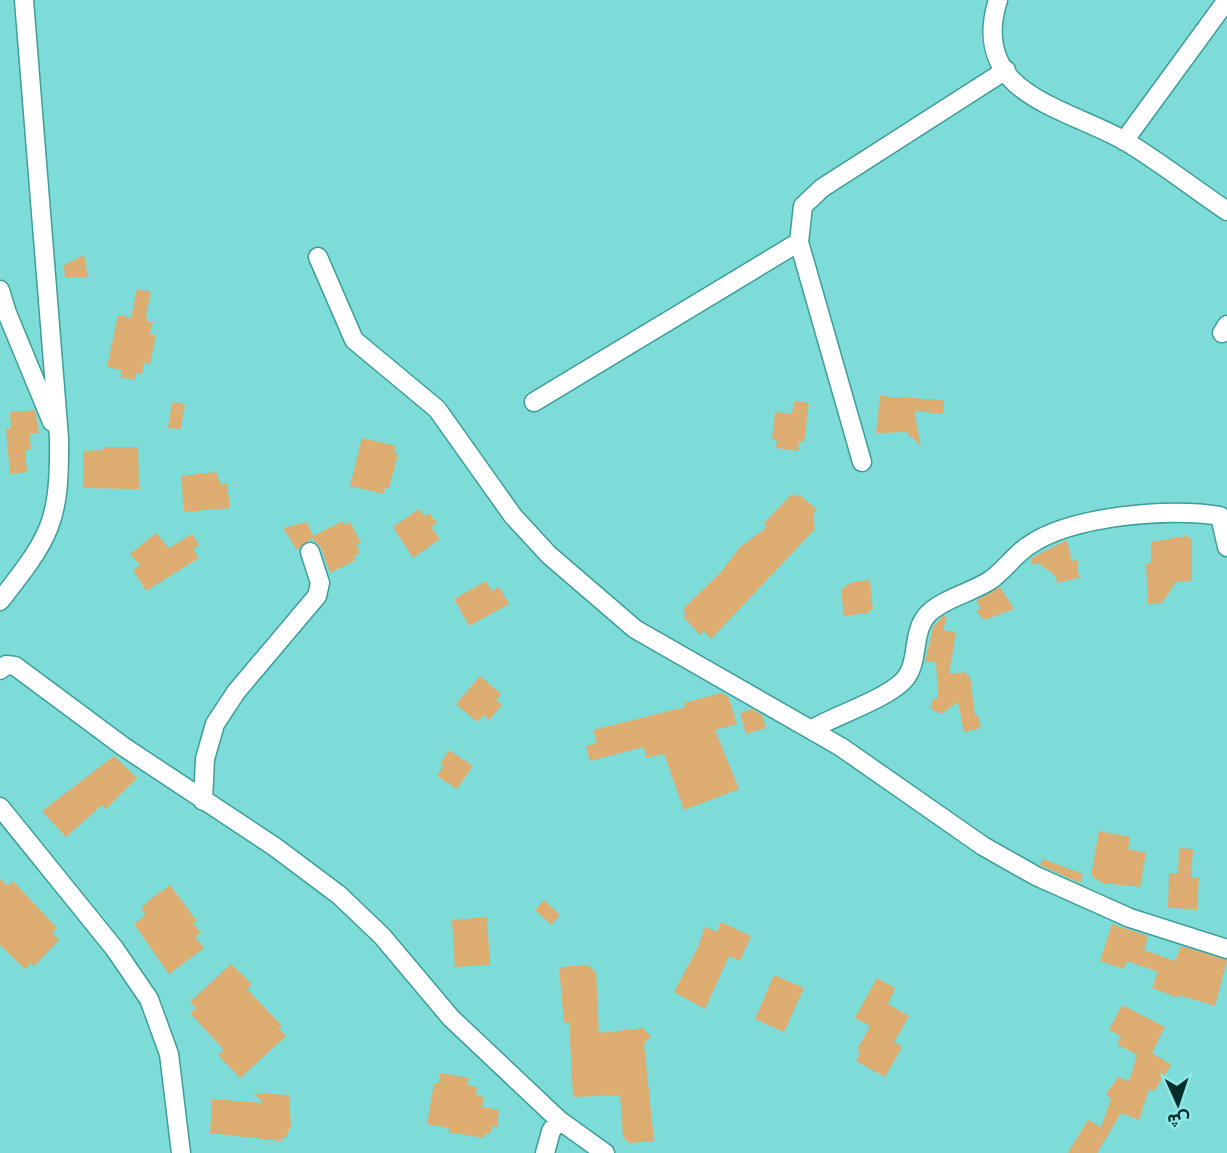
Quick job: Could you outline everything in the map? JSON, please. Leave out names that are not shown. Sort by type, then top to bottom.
[{"type":"street","points":[[0,601],[38,553],[51,527],[60,488],[59,438],[24,0]]},
{"type":"street","points":[[998,0],[991,23],[995,53],[1012,80],[1051,105],[1125,141],[1227,211]]},
{"type":"street","points":[[1125,141],[1227,0]]},
{"type":"street","points":[[862,462],[799,242],[803,206],[822,188],[1006,70]]},
{"type":"street","points":[[534,402],[799,242]]},
{"type":"street","points":[[318,257],[354,340],[437,409],[513,516],[550,555],[635,629],[812,729],[983,846],[1036,876],[1130,918],[1227,949]]},
{"type":"street","points":[[0,290],[59,438]]},
{"type":"street","points":[[812,729],[901,683],[912,664],[918,629],[930,612],[994,578],[1028,545],[1041,538],[1073,527],[1124,517],[1193,513],[1220,516],[1227,547]]},
{"type":"street","points":[[203,801],[205,759],[215,724],[236,692],[317,596],[320,583],[310,552]]},
{"type":"street","points":[[0,670],[6,665],[15,666],[124,747],[297,863],[362,915],[451,1018],[559,1120],[605,1153]]},
{"type":"street","points":[[0,807],[114,948],[149,999],[169,1054],[181,1153]]},
{"type":"street","points":[[545,1153],[551,1131],[559,1120]]},
{"type":"building","points":[[84,255],[88,277],[65,278],[64,265]]},
{"type":"building","points":[[137,289],[151,292],[146,315],[148,322],[153,322],[150,334],[156,335],[150,364],[144,363],[142,374],[136,373],[135,380],[120,377],[122,370],[107,367],[118,315],[131,318]]},
{"type":"building","points":[[880,396],[944,400],[943,414],[914,411],[921,446],[906,432],[876,433]]},
{"type":"building","points":[[794,401],[809,403],[804,442],[799,442],[798,451],[776,448],[777,440],[772,439],[775,412],[792,414]]},
{"type":"building","points":[[172,402],[185,404],[181,429],[168,428]]},
{"type":"building","points":[[35,410],[39,433],[30,434],[31,450],[25,450],[27,472],[10,474],[6,429],[11,428],[10,412]]},
{"type":"building","points":[[362,438],[396,446],[394,453],[398,454],[389,488],[385,488],[384,494],[350,486]]},
{"type":"building","points":[[104,447],[138,447],[139,489],[83,488],[83,451],[104,450]]},
{"type":"building","points":[[216,472],[220,483],[227,483],[230,508],[184,512],[181,476]]},
{"type":"building","points":[[792,494],[796,497],[799,494],[817,510],[813,514],[815,529],[711,639],[704,631],[700,635],[683,616],[686,613],[683,609],[721,572],[740,547],[767,527],[764,523]]},
{"type":"building","points":[[419,509],[424,516],[429,513],[437,523],[431,527],[440,539],[413,558],[393,527]]},
{"type":"building","points":[[343,521],[345,525],[350,522],[361,543],[356,545],[360,553],[354,556],[356,560],[330,573],[321,548],[312,538],[297,550],[283,528],[307,522],[313,536]]},
{"type":"building","points":[[156,533],[169,548],[192,534],[199,545],[193,549],[199,558],[146,591],[133,570],[140,565],[130,554]]},
{"type":"building","points":[[1186,536],[1192,539],[1192,581],[1176,582],[1162,603],[1148,604],[1146,564],[1151,563],[1151,542]]},
{"type":"building","points":[[1067,540],[1072,561],[1077,560],[1079,578],[1057,583],[1056,576],[1038,563],[1032,565],[1031,558]]},
{"type":"building","points":[[870,580],[873,609],[869,610],[869,613],[844,616],[841,589],[853,582]]},
{"type":"building","points":[[486,581],[492,591],[499,587],[509,604],[469,626],[454,599]]},
{"type":"building","points":[[1000,587],[1014,609],[984,620],[976,611],[981,608],[976,601]]},
{"type":"building","points":[[943,616],[947,617],[943,630],[956,632],[949,674],[966,672],[967,676],[970,676],[975,716],[978,715],[981,728],[964,732],[958,702],[941,714],[931,709],[932,701],[938,697],[936,662],[925,662],[933,627]]},
{"type":"building","points":[[480,676],[501,694],[496,700],[502,705],[489,720],[484,715],[477,722],[456,704]]},
{"type":"building","points":[[721,693],[728,696],[737,724],[715,730],[739,789],[684,810],[664,754],[646,758],[644,747],[590,761],[586,746],[597,743],[593,730],[685,707],[684,703]]},
{"type":"building","points":[[752,709],[762,715],[766,728],[746,734],[740,713]]},
{"type":"building","points":[[449,750],[473,766],[457,789],[437,776],[444,766],[440,764]]},
{"type":"building","points":[[114,756],[137,778],[106,809],[102,805],[66,837],[42,811]]},
{"type":"building","points":[[1099,831],[1130,837],[1128,849],[1146,853],[1140,887],[1103,883],[1091,876]]},
{"type":"building","points":[[1179,848],[1193,849],[1191,877],[1199,877],[1197,909],[1168,908],[1169,873],[1178,874]]},
{"type":"building","points":[[1043,859],[1083,874],[1080,883],[1040,865]]},
{"type":"building","points":[[0,879],[8,886],[13,881],[57,928],[52,933],[59,940],[34,966],[31,963],[25,969],[0,945]]},
{"type":"building","points":[[170,885],[197,921],[193,923],[201,933],[195,937],[204,948],[169,974],[134,924],[146,915],[141,909],[148,901]]},
{"type":"building","points":[[544,900],[560,915],[551,925],[535,910]]},
{"type":"building","points":[[487,917],[490,965],[455,967],[452,920]]},
{"type":"building","points":[[721,922],[751,936],[740,961],[729,956],[705,1009],[674,992],[698,947],[705,927],[717,932]]},
{"type":"building","points":[[1112,924],[1148,936],[1144,950],[1175,961],[1181,946],[1227,960],[1215,1006],[1179,995],[1178,998],[1152,988],[1158,972],[1127,961],[1124,969],[1100,961]]},
{"type":"building","points":[[231,964],[252,984],[247,989],[282,1026],[279,1028],[286,1036],[240,1078],[218,1055],[224,1050],[190,1013],[196,1008],[190,1002]]},
{"type":"building","points":[[588,965],[596,972],[599,1033],[643,1028],[651,1037],[644,1043],[654,1141],[629,1143],[623,1137],[620,1095],[573,1097],[569,1022],[564,1023],[559,967]]},
{"type":"building","points":[[774,975],[804,988],[784,1032],[755,1019]]},
{"type":"building","points":[[877,978],[895,988],[888,1004],[909,1016],[894,1042],[902,1047],[885,1077],[856,1061],[860,1053],[857,1050],[870,1026],[855,1018]]},
{"type":"building","points":[[1122,1005],[1165,1027],[1152,1053],[1171,1065],[1154,1091],[1149,1089],[1139,1120],[1121,1113],[1097,1153],[1068,1153],[1088,1120],[1101,1127],[1111,1099],[1106,1094],[1118,1077],[1129,1081],[1137,1055],[1117,1044],[1121,1036],[1109,1030]]},
{"type":"building","points":[[440,1073],[469,1078],[467,1085],[477,1087],[476,1095],[484,1097],[482,1107],[499,1110],[497,1127],[492,1126],[490,1134],[485,1133],[484,1138],[448,1132],[449,1128],[427,1124],[434,1083],[439,1083]]},
{"type":"building","points":[[254,1093],[289,1095],[291,1125],[286,1138],[281,1138],[281,1141],[210,1133],[212,1099],[263,1103]]}]
